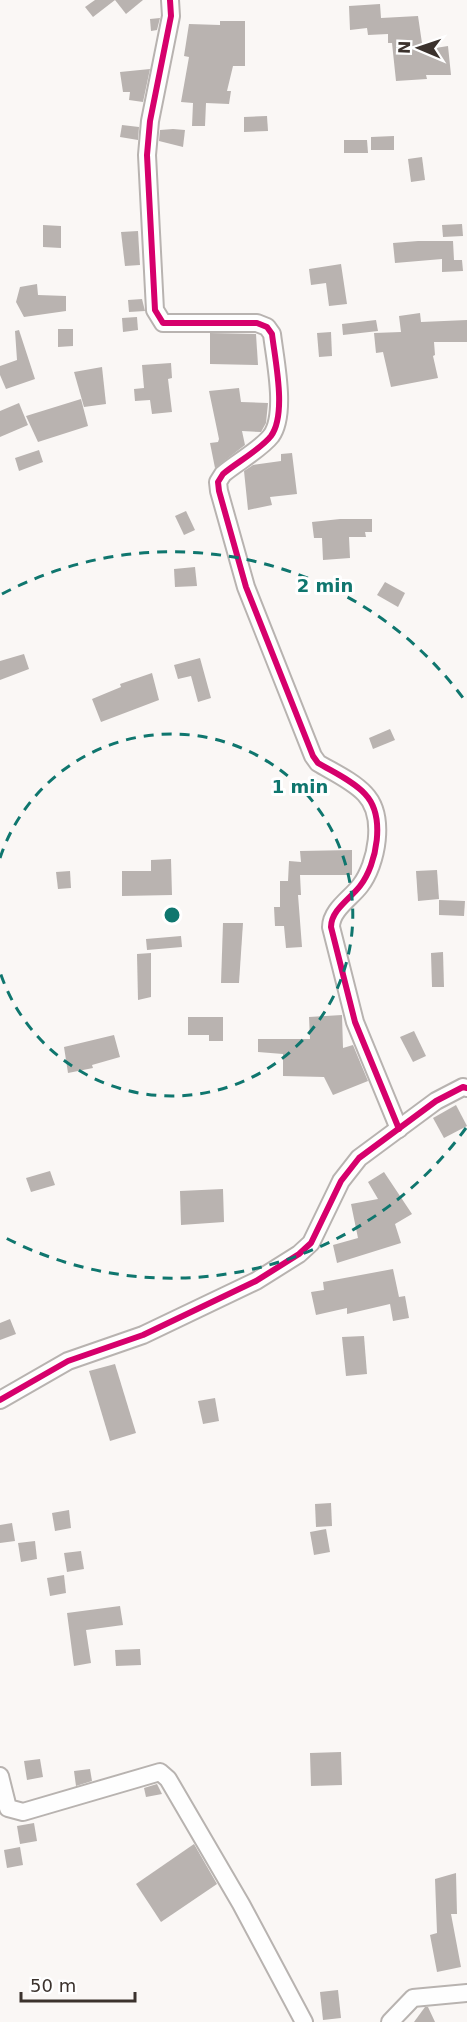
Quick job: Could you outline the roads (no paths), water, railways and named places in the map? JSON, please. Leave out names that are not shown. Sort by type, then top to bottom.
[{"type":"street","points":[[170,0],[171,16],[150,121],[147,155],[155,310],[163,322],[257,324],[267,327],[272,334],[280,404],[275,425],[271,436],[223,474],[218,482],[219,491],[246,587],[313,756],[318,763],[366,794],[376,816],[376,847],[368,870],[362,884],[334,914],[331,927],[355,1022],[399,1129]]},
{"type":"street","points":[[0,1400],[68,1360],[142,1335],[256,1281],[299,1254],[311,1243],[341,1181],[359,1158],[436,1101],[463,1087],[467,1088]]},
{"type":"street","points":[[0,1776],[8,1808],[23,1812],[160,1772],[168,1779],[235,1894],[304,2022]]},
{"type":"street","points":[[390,2022],[413,1998],[467,1993]]}]
